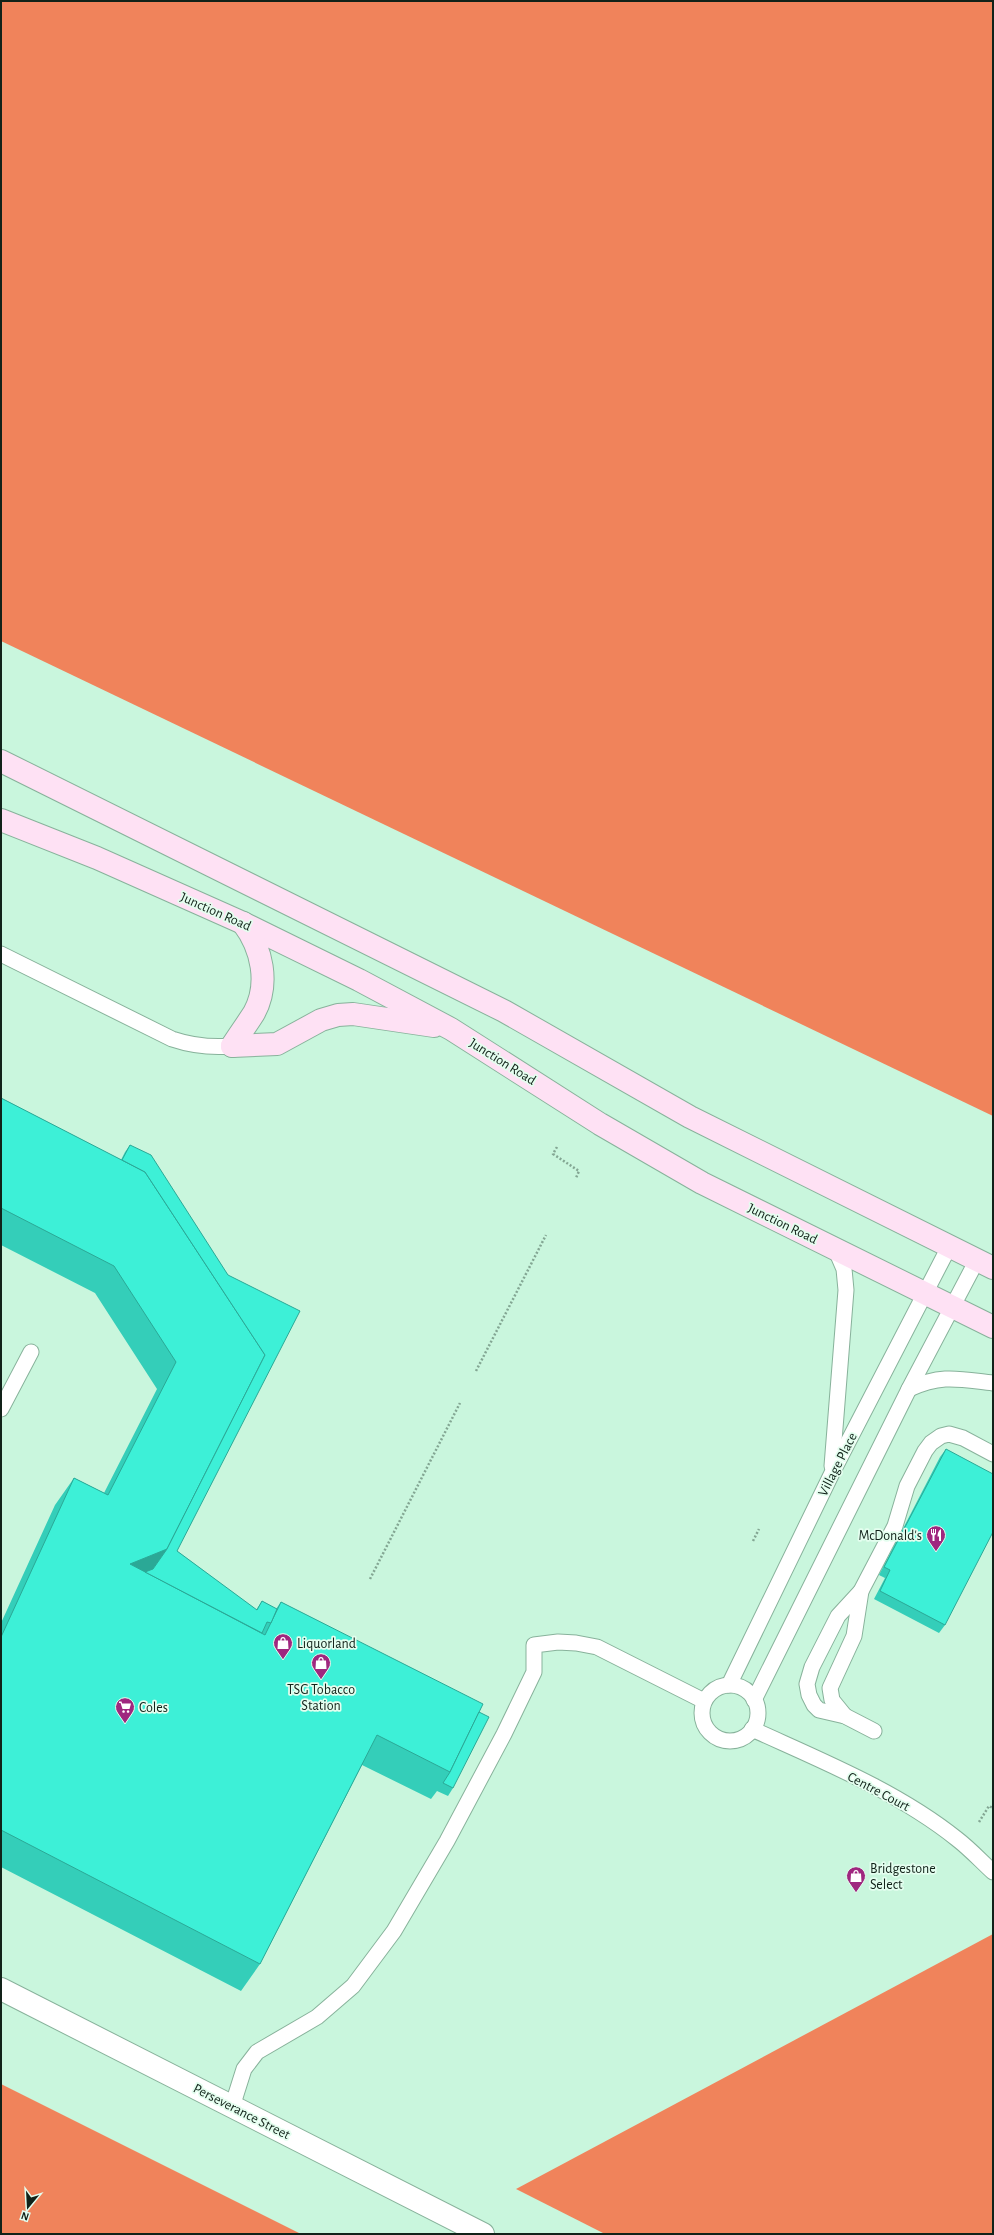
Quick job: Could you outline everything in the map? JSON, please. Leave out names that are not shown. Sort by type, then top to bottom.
[{"type":"main road","points":[[1,761],[504,1011],[690,1117],[950,1245],[985,1264]]},
{"type":"main road","name":"Junction Road","points":[[1,820],[97,858],[243,923],[359,980],[451,1029],[600,1124],[702,1183],[993,1327]]},
{"type":"main road","points":[[232,1046],[254,1012],[260,998],[262,982],[262,965],[258,950],[252,935],[243,923]]},
{"type":"main road","points":[[232,1046],[277,1044],[321,1020],[338,1015],[353,1014],[451,1029]]},
{"type":"street","name":"Perseverance Street","points":[[1,1988],[483,2234]]},
{"type":"lane","points":[[1,954],[172,1039],[192,1046],[212,1048],[232,1046]]},
{"type":"lane","name":"Village Place","points":[[729,1685],[832,1473],[950,1245]]},
{"type":"lane","points":[[832,1473],[846,1290],[844,1269],[835,1248]]},
{"type":"lane","points":[[754,1700],[908,1389],[953,1306],[985,1264]]},
{"type":"lane","points":[[1,1409],[31,1352]]},
{"type":"lane","points":[[908,1389],[928,1380],[948,1378],[993,1383]]},
{"type":"lane","points":[[874,1731],[845,1716],[819,1710],[811,1700],[807,1684],[812,1667],[838,1616],[861,1591],[894,1526],[907,1486],[931,1443],[941,1436],[950,1434],[963,1438],[993,1454]]},
{"type":"lane","points":[[845,1716],[832,1700],[830,1688],[854,1636],[861,1591]]},
{"type":"lane","points":[[232,2106],[244,2069],[257,2052],[317,2017],[353,1986],[394,1930],[447,1841],[511,1720],[534,1672],[534,1645],[558,1642],[576,1643],[597,1647],[704,1701]]},
{"type":"lane","points":[[729,1685],[739,1686],[748,1692],[754,1700],[758,1710],[757,1720],[752,1729],[745,1736],[736,1740],[715,1737],[708,1730],[703,1721],[701,1711],[704,1701],[710,1693],[718,1687],[729,1685]]},
{"type":"lane","name":"Centre Court","points":[[752,1729],[864,1782],[913,1808],[956,1838],[993,1872]]},
{"type":"path","points":[[557,1147],[553,1154],[579,1172],[576,1178]]},
{"type":"path","points":[[476,1371],[546,1235]]},
{"type":"path","points":[[370,1579],[460,1403]]},
{"type":"path","points":[[753,1541],[759,1529]]},
{"type":"path","points":[[976,1824],[989,1806],[993,1808]]},
{"type":"shaded area","points":[[1,1],[993,1],[993,1116],[1,641]]},
{"type":"shaded area","points":[[993,1934],[993,2234],[605,2234],[516,2189]]},
{"type":"shaded area","points":[[1,2084],[301,2234],[1,2234]]},
{"type":"building","points":[[1,1098],[145,1172],[265,1355],[167,1549],[130,1564],[265,1635],[281,1602],[483,1704],[450,1772],[377,1735],[260,1964],[1,1830],[1,1637],[74,1478],[108,1495],[176,1362],[114,1266],[1,1208]]},
{"type":"building","points":[[130,1145],[151,1155],[228,1275],[300,1311],[177,1551],[257,1610],[262,1601],[277,1609],[271,1623],[267,1622],[262,1633],[145,1572],[153,1569],[167,1549],[265,1355],[145,1172],[122,1160]]},
{"type":"building","name":"McDonald's","points":[[946,1449],[993,1474],[993,1532],[945,1625],[880,1591],[890,1570],[884,1567]]},
{"type":"building","points":[[479,1712],[489,1717],[453,1788],[443,1783],[450,1772]]},
{"type":"place","name":"McDonald's","points":[[936,1552]]},
{"type":"place","name":"Liquorland","points":[[283,1660]]},
{"type":"place","name":"TSG Tobacco Station","points":[[321,1680]]},
{"type":"place","name":"Coles","points":[[125,1724]]},
{"type":"place","name":"Bridgestone Select","points":[[856,1893]]}]
